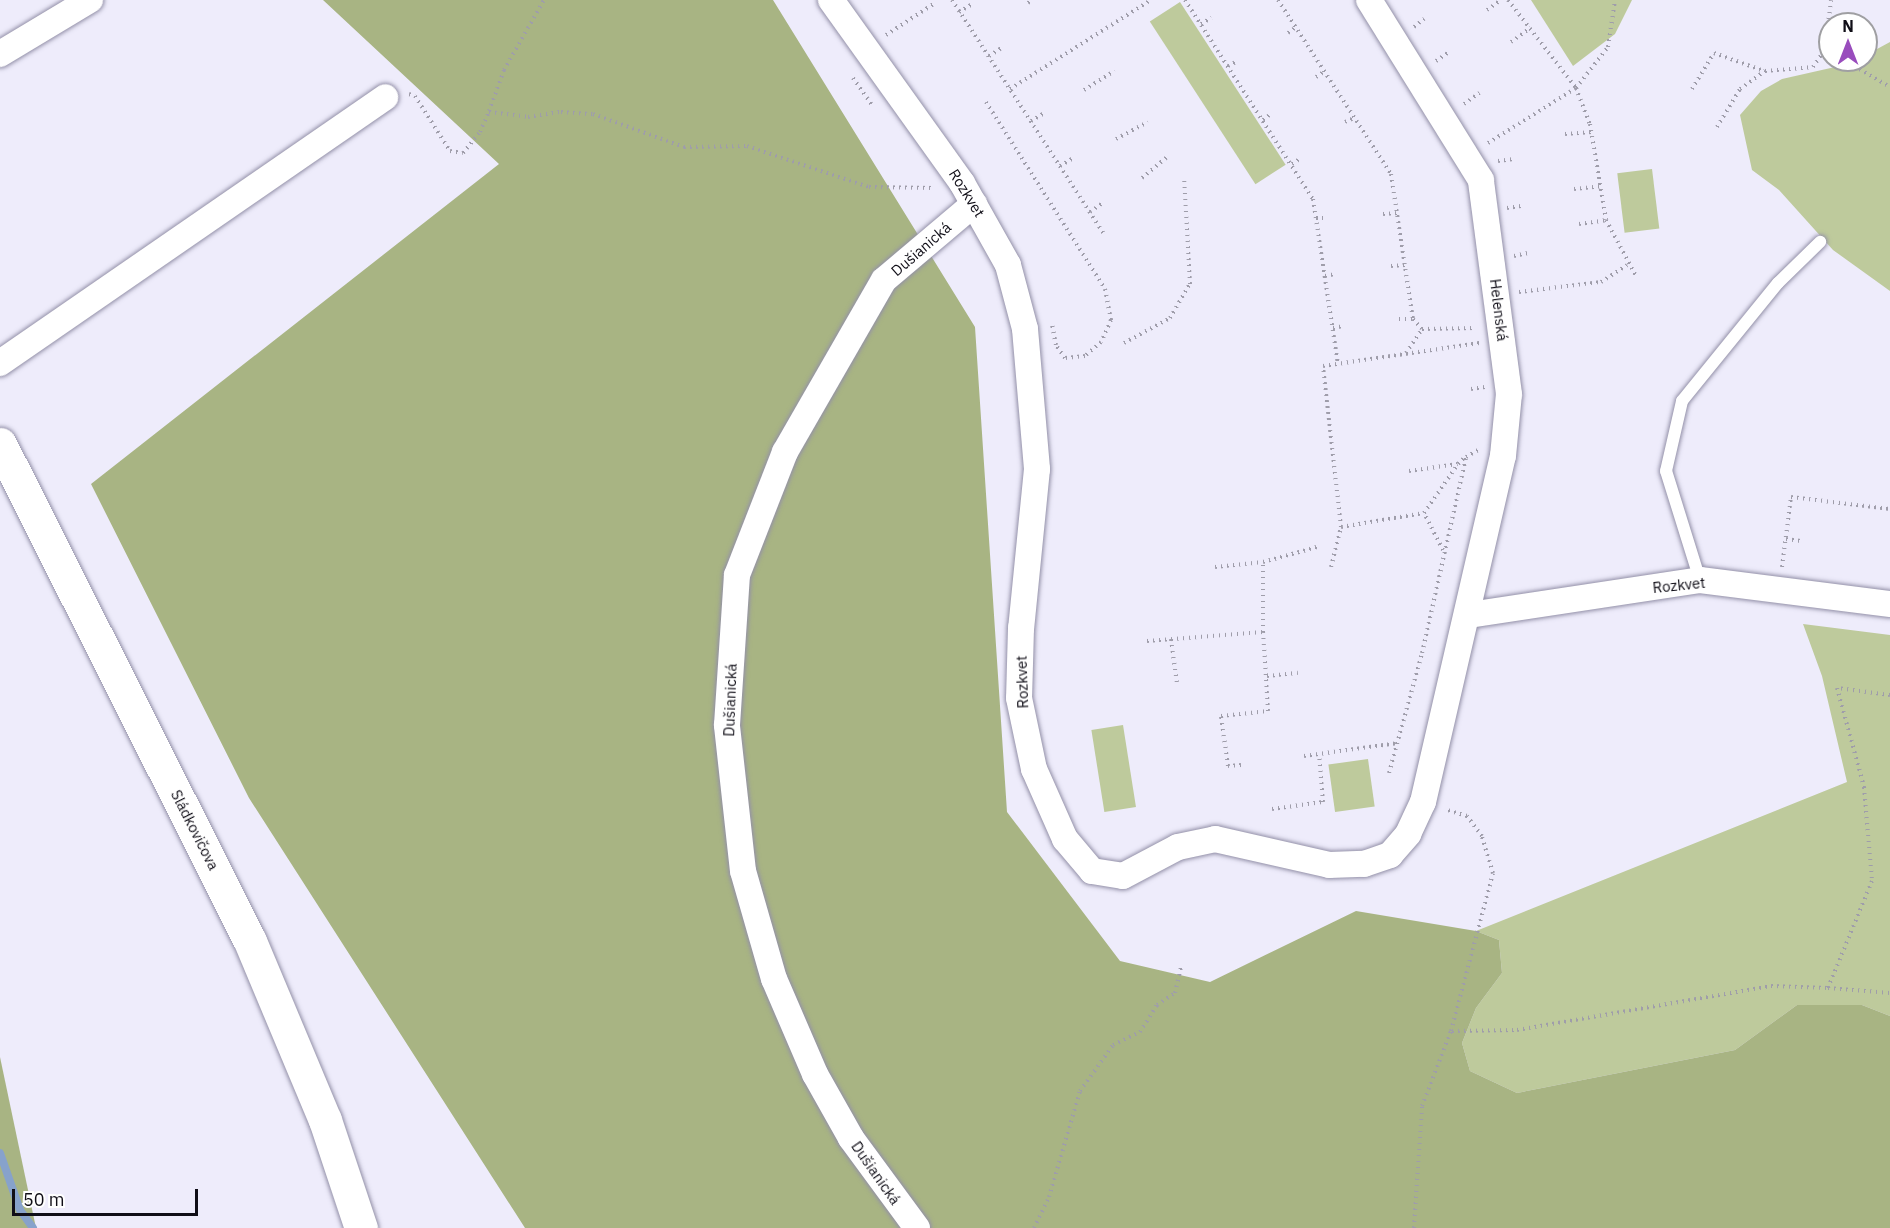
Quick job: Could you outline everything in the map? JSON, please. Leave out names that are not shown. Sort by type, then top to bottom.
[{"type":"main road","name":"Sládkovičova","points":[[0,444],[250,941],[325,1120],[361,1228]]},
{"type":"street","points":[[0,54],[90,0]]},
{"type":"street","name":"Rozkvet","points":[[831,0],[974,204],[1008,266],[1025,329],[1037,469],[1021,628],[1019,698],[1034,769],[1065,839],[1092,871],[1123,876],[1178,847],[1215,839],[1329,865],[1364,864],[1390,855],[1408,834],[1423,802],[1460,647]]},
{"type":"street","name":"Helenská","points":[[1369,0],[1481,180],[1506,300],[1508,420],[1469,615],[1460,647]]},
{"type":"street","points":[[0,363],[385,97]]},
{"type":"street","name":"Dušianická","points":[[917,1228],[851,1138],[815,1074],[774,979],[743,871],[727,725],[737,575],[785,452],[885,280],[974,204]]},
{"type":"street","name":"Rozkvet","points":[[1469,615],[1700,580],[1890,604]]},
{"type":"lane","points":[[1700,580],[1666,471],[1682,401],[1778,283],[1820,242]]},
{"type":"path","points":[[385,97],[403,91],[415,96],[450,151],[463,153],[480,132],[504,70],[544,0]]},
{"type":"path","points":[[952,0],[1104,234]]},
{"type":"path","points":[[1010,89],[1150,0]]},
{"type":"path","points":[[1185,0],[1313,199],[1338,364]]},
{"type":"path","points":[[1278,0],[1391,174],[1413,319],[1422,329],[1479,328],[1483,353]]},
{"type":"path","points":[[1487,10],[1501,0]]},
{"type":"path","points":[[1508,0],[1576,88],[1592,132],[1606,220],[1627,265],[1636,276]]},
{"type":"path","points":[[1487,144],[1576,88],[1608,47],[1616,0]]},
{"type":"path","points":[[888,35],[935,3]]},
{"type":"path","points":[[959,12],[974,3]]},
{"type":"path","points":[[1201,24],[1210,18]]},
{"type":"path","points":[[1288,33],[1296,27]]},
{"type":"path","points":[[1511,42],[1530,28]]},
{"type":"path","points":[[988,57],[1003,47]]},
{"type":"path","points":[[1430,65],[1449,52]]},
{"type":"path","points":[[1692,89],[1714,53],[1765,71],[1813,67],[1818,60]]},
{"type":"path","points":[[1228,66],[1238,61]]},
{"type":"path","points":[[1084,90],[1114,71]]},
{"type":"path","points":[[1316,77],[1324,71]]},
{"type":"path","points":[[1717,128],[1740,89],[1765,71]]},
{"type":"path","points":[[1864,72],[1890,87]]},
{"type":"path","points":[[851,76],[879,114]]},
{"type":"path","points":[[1461,107],[1479,93]]},
{"type":"path","points":[[986,102],[1105,289],[1111,320],[1101,342],[1085,356],[1065,358],[1056,345],[1052,324],[1025,329]]},
{"type":"path","points":[[489,112],[528,117],[561,112],[593,114],[684,147],[747,146],[869,187],[912,190],[934,188]]},
{"type":"path","points":[[1031,121],[1046,112]]},
{"type":"path","points":[[1263,120],[1272,113]]},
{"type":"path","points":[[1345,122],[1354,118]]},
{"type":"path","points":[[1116,139],[1148,122]]},
{"type":"path","points":[[1565,135],[1592,132]]},
{"type":"path","points":[[1142,178],[1168,156]]},
{"type":"path","points":[[1060,166],[1075,157]]},
{"type":"path","points":[[1292,164],[1301,158]]},
{"type":"path","points":[[1497,161],[1514,159]]},
{"type":"path","points":[[1124,343],[1170,318],[1190,284],[1184,176]]},
{"type":"path","points":[[928,178],[953,222]]},
{"type":"path","points":[[1574,189],[1601,186]]},
{"type":"path","points":[[1090,212],[1104,202]]},
{"type":"path","points":[[1504,208],[1521,206]]},
{"type":"path","points":[[1383,214],[1398,213]]},
{"type":"path","points":[[1316,218],[1326,218]]},
{"type":"path","points":[[1579,224],[1606,220]]},
{"type":"path","points":[[1510,256],[1528,253]]},
{"type":"path","points":[[1391,266],[1405,265]]},
{"type":"path","points":[[1506,300],[1601,282],[1627,265]]},
{"type":"path","points":[[1325,276],[1335,274]]},
{"type":"path","points":[[1399,319],[1413,319]]},
{"type":"path","points":[[1333,328],[1342,326]]},
{"type":"path","points":[[1405,354],[1422,329]]},
{"type":"path","points":[[1330,567],[1341,527],[1323,366],[1482,342]]},
{"type":"path","points":[[1486,376],[1488,399]]},
{"type":"path","points":[[1471,389],[1487,387]]},
{"type":"path","points":[[1341,527],[1424,513],[1458,464],[1486,445]]},
{"type":"path","points":[[1389,773],[1466,457]]},
{"type":"path","points":[[1409,471],[1458,464]]},
{"type":"path","points":[[1782,574],[1791,497],[1890,509]]},
{"type":"path","points":[[1424,513],[1444,551]]},
{"type":"path","points":[[1786,539],[1801,541]]},
{"type":"path","points":[[1215,567],[1263,562],[1317,546]]},
{"type":"path","points":[[1241,765],[1228,766],[1221,716],[1268,711],[1263,632],[1263,562]]},
{"type":"path","points":[[1147,641],[1263,632]]},
{"type":"path","points":[[1171,639],[1177,684]]},
{"type":"path","points":[[1267,676],[1298,673]]},
{"type":"path","points":[[1828,988],[1872,881],[1864,787],[1836,688],[1890,695]]},
{"type":"path","points":[[1304,756],[1398,743]]},
{"type":"path","points":[[1272,809],[1323,802],[1319,754]]},
{"type":"path","points":[[1414,1228],[1422,1106],[1451,1031],[1493,873],[1482,836],[1467,816],[1423,802]]},
{"type":"path","points":[[1034,1228],[1053,1187],[1080,1091],[1113,1045],[1140,1032],[1157,1005],[1175,993],[1181,967]]},
{"type":"path","points":[[1451,1031],[1517,1030],[1771,986],[1890,993]]},
{"type":"green space","points":[[323,0],[773,0],[975,327],[1007,812],[1120,961],[1210,982],[1356,911],[1476,931],[1499,940],[1502,973],[1476,1008],[1462,1043],[1470,1071],[1517,1093],[1735,1050],[1797,1005],[1862,1005],[1890,1016],[1890,1228],[525,1228],[249,798],[91,484],[499,164]]},
{"type":"green space","points":[[1531,0],[1632,0],[1615,34],[1573,66]]},
{"type":"green space","points":[[1180,2],[1286,165],[1255,184],[1150,22]]},
{"type":"green space","points":[[1890,42],[1890,291],[1833,250],[1779,190],[1752,170],[1740,115],[1761,91],[1782,79],[1818,71],[1878,72],[1878,48]]},
{"type":"green space","points":[[1652,169],[1659,229],[1625,233],[1617,173]]},
{"type":"green space","points":[[1803,624],[1890,635],[1890,1016],[1862,1005],[1797,1005],[1735,1050],[1517,1093],[1470,1071],[1462,1043],[1476,1008],[1502,973],[1499,940],[1476,931],[1847,782],[1822,676]]},
{"type":"green space","points":[[1123,725],[1136,807],[1104,812],[1091,730]]},
{"type":"green space","points":[[1368,759],[1375,807],[1335,812],[1328,765]]},
{"type":"green space","points":[[0,1057],[36,1228],[0,1228]]},
{"type":"waterway","points":[[0,1153],[20,1210],[33,1228]]}]
